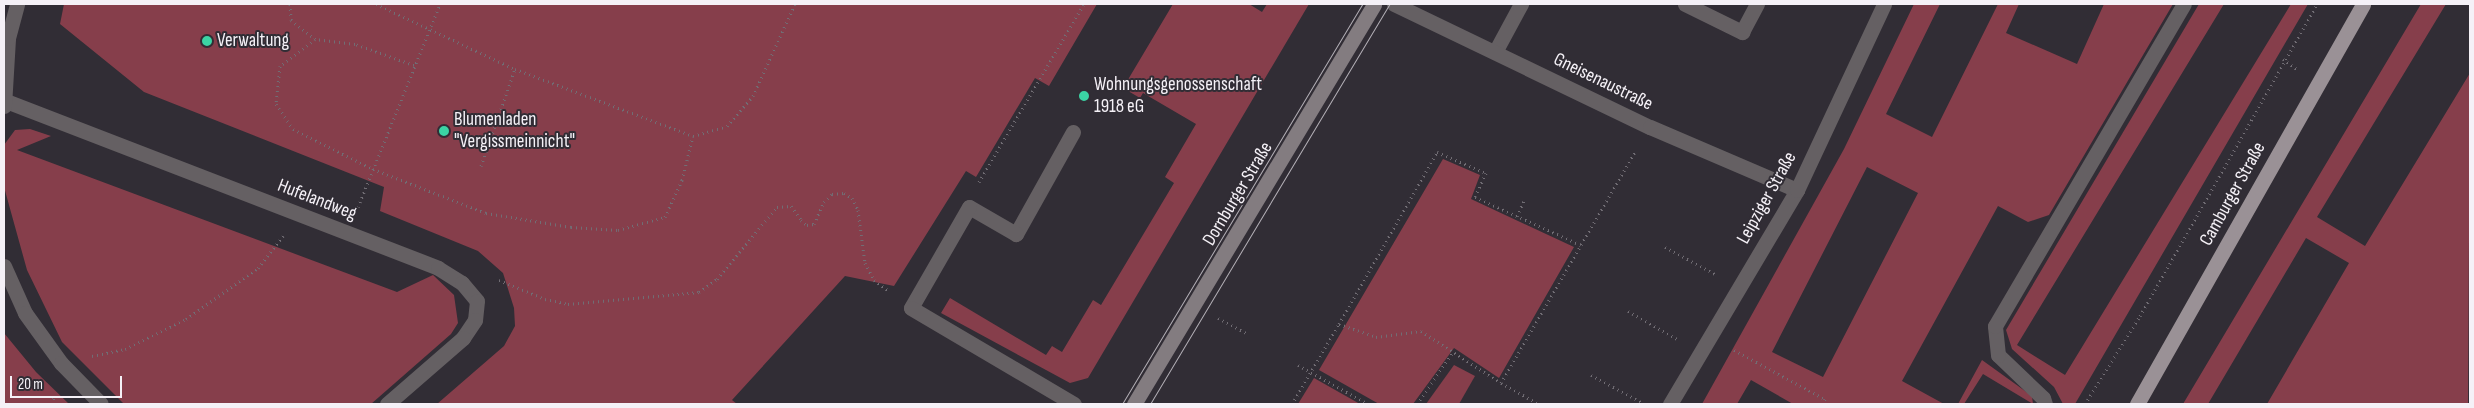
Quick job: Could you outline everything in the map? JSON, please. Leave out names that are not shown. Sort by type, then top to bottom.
[{"type":"main road","name":"Camburger Straße","points":[[2137,404],[2364,4]]},
{"type":"street","points":[[5,103],[8,38],[17,4]]},
{"type":"street","name":"Dornburger Straße","points":[[1134,404],[1195,306],[1374,4]]},
{"type":"street","name":"Gneisenaustraße","points":[[1394,4],[1650,127],[1797,190]]},
{"type":"street","points":[[1496,52],[1521,4]]},
{"type":"street","points":[[1685,4],[1742,32],[1757,4]]},
{"type":"street","name":"Leipziger Straße","points":[[1670,404],[1797,190],[1884,4]]},
{"type":"street","points":[[2044,404],[2043,398],[1998,355],[1995,326],[2184,4]]},
{"type":"street","name":"Hufelandweg","points":[[5,103],[438,268],[462,283],[477,301],[476,320],[463,338],[387,404]]},
{"type":"street","points":[[1073,132],[1016,234],[968,207],[911,308],[1074,404]]},
{"type":"street","points":[[4,266],[25,313],[61,363],[101,404]]},
{"type":"path","points":[[290,4],[291,20],[315,39],[355,44],[414,65]]},
{"type":"path","points":[[376,4],[515,69],[693,136],[726,126],[753,96],[795,4]]},
{"type":"path","points":[[348,233],[440,4]]},
{"type":"path","points":[[968,207],[983,172],[1084,4]]},
{"type":"path","points":[[2085,404],[2140,316],[2317,4]]},
{"type":"path","points":[[315,39],[280,66],[276,104],[293,129],[373,169],[486,214],[571,227],[618,230],[665,217],[682,180],[693,136]]},
{"type":"path","points":[[481,166],[515,69]]},
{"type":"path","points":[[1501,382],[1650,127]]},
{"type":"path","points":[[1292,404],[1437,152],[1486,173],[1475,197],[1581,245]]},
{"type":"path","points":[[500,280],[545,299],[568,304],[699,292],[717,279],[777,207],[791,206],[801,220],[814,224],[824,202],[832,194],[844,194],[852,198],[858,210],[865,263],[874,280],[911,308]]},
{"type":"path","points":[[1517,216],[1524,201]]},
{"type":"path","points":[[61,363],[125,349],[186,319],[258,268],[300,214]]},
{"type":"path","points":[[1664,246],[1739,288]]},
{"type":"path","points":[[1195,306],[1246,333]]},
{"type":"path","points":[[1628,311],[1701,353]]},
{"type":"path","points":[[1339,324],[1376,337],[1421,331],[1539,404]]},
{"type":"path","points":[[1728,346],[1825,399],[1822,404]]},
{"type":"path","points":[[1416,404],[1453,352]]},
{"type":"path","points":[[1298,365],[1368,404]]},
{"type":"path","points":[[1591,375],[1645,404]]},
{"type":"shaded area","points":[[64,4],[1097,4],[1049,86],[1035,78],[976,177],[966,171],[894,286],[845,276],[732,400],[737,404],[437,404],[504,346],[515,326],[514,308],[503,273],[478,251],[380,211],[384,187],[144,92],[60,24]]},
{"type":"shaded area","points":[[1173,4],[1249,4],[1262,12],[1267,4],[1309,4],[1088,378],[1070,383],[941,313],[950,298],[1046,355],[1052,346],[1062,352],[1093,300],[1101,305],[1174,183],[1165,177],[1196,124],[1143,93],[1140,98],[1123,88]]},
{"type":"shaded area","points":[[1914,4],[1940,4],[1886,114],[1932,137],[1998,4],[2019,4],[2006,33],[2077,64],[2104,4],[2173,4],[2049,215],[2028,222],[1998,206],[1902,381],[1944,404],[1793,404],[1751,380],[1737,404],[1702,404],[1844,149]],"holes":[[[1867,167],[1918,193],[1823,377],[1772,352]]]},
{"type":"shaded area","points":[[2199,4],[2224,4],[2017,345],[2065,375],[2291,4],[2308,4],[2075,404],[2063,404],[2054,387],[2012,349],[2006,330]]},
{"type":"shaded area","points":[[2421,4],[2446,4],[2317,217],[2365,246],[2470,73],[2468,404],[2267,404],[2349,263],[2306,238],[2208,404],[2183,404]]},
{"type":"shaded area","points":[[30,129],[51,136],[17,150],[397,292],[433,275],[454,295],[458,323],[451,334],[371,404],[124,404],[62,342],[27,270],[4,187],[4,145],[15,130]]},
{"type":"shaded area","points":[[1443,159],[1480,175],[1471,199],[1574,247],[1499,378],[1454,348],[1413,404],[1379,404],[1319,370]]},
{"type":"shaded area","points":[[4,333],[36,372],[69,404],[4,404]]},
{"type":"shaded area","points":[[1982,360],[2032,396],[2033,404],[1983,374],[1964,404],[1958,404]]},
{"type":"shaded area","points":[[1454,365],[1475,376],[1459,404],[1426,404]]},
{"type":"shaded area","points":[[1314,378],[1360,404],[1298,404]]},
{"type":"tram line","points":[[1122,404],[1362,4]]},
{"type":"tram line","points":[[1150,404],[1389,4]]},
{"type":"place","name":"Verwaltung","points":[[207,41]]},
{"type":"place","name":"Wohnungsgenossenschaft 1918 eG","points":[[1084,96]]},
{"type":"place","name":"Blumenladen \"Vergissmeinnicht\"","points":[[444,131]]}]
